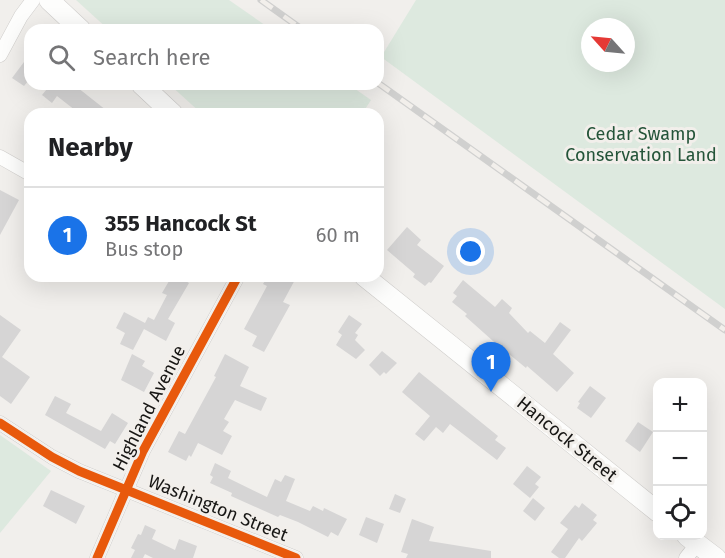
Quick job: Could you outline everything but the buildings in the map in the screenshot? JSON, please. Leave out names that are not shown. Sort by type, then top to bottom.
[{"type":"main road","points":[[49,0],[75,24]]},
{"type":"main road","points":[[147,90],[167,108]]},
{"type":"main road","name":"Hancock Street","points":[[371,282],[653,509]]},
{"type":"main road","points":[[690,546],[716,558]]},
{"type":"street","points":[[0,55],[21,16],[33,0]]},
{"type":"street","points":[[0,157],[24,171]]},
{"type":"street","name":"Highland Avenue","points":[[97,558],[143,451],[235,282]]},
{"type":"street","name":"Washington Street","points":[[0,423],[65,464],[91,476],[296,558]]},
{"type":"green space","points":[[76,0],[229,0],[263,24],[102,24]]},
{"type":"green space","name":"Cedar Swamp Conservation Land","points":[[416,0],[725,0],[725,309],[384,59],[384,52]]},
{"type":"green space","points":[[176,90],[357,90],[371,100],[366,108],[195,108]]},
{"type":"green space","points":[[0,435],[51,471],[0,533]]},
{"type":"railway","points":[[261,0],[295,24]]},
{"type":"railway","points":[[384,87],[725,330]]},
{"type":"cycle path","points":[[97,558],[143,451],[235,282]]},
{"type":"cycle path","points":[[0,423],[52,457],[79,471],[296,558]]},
{"type":"place","name":"355 Hancock St","points":[[491,392]]}]
